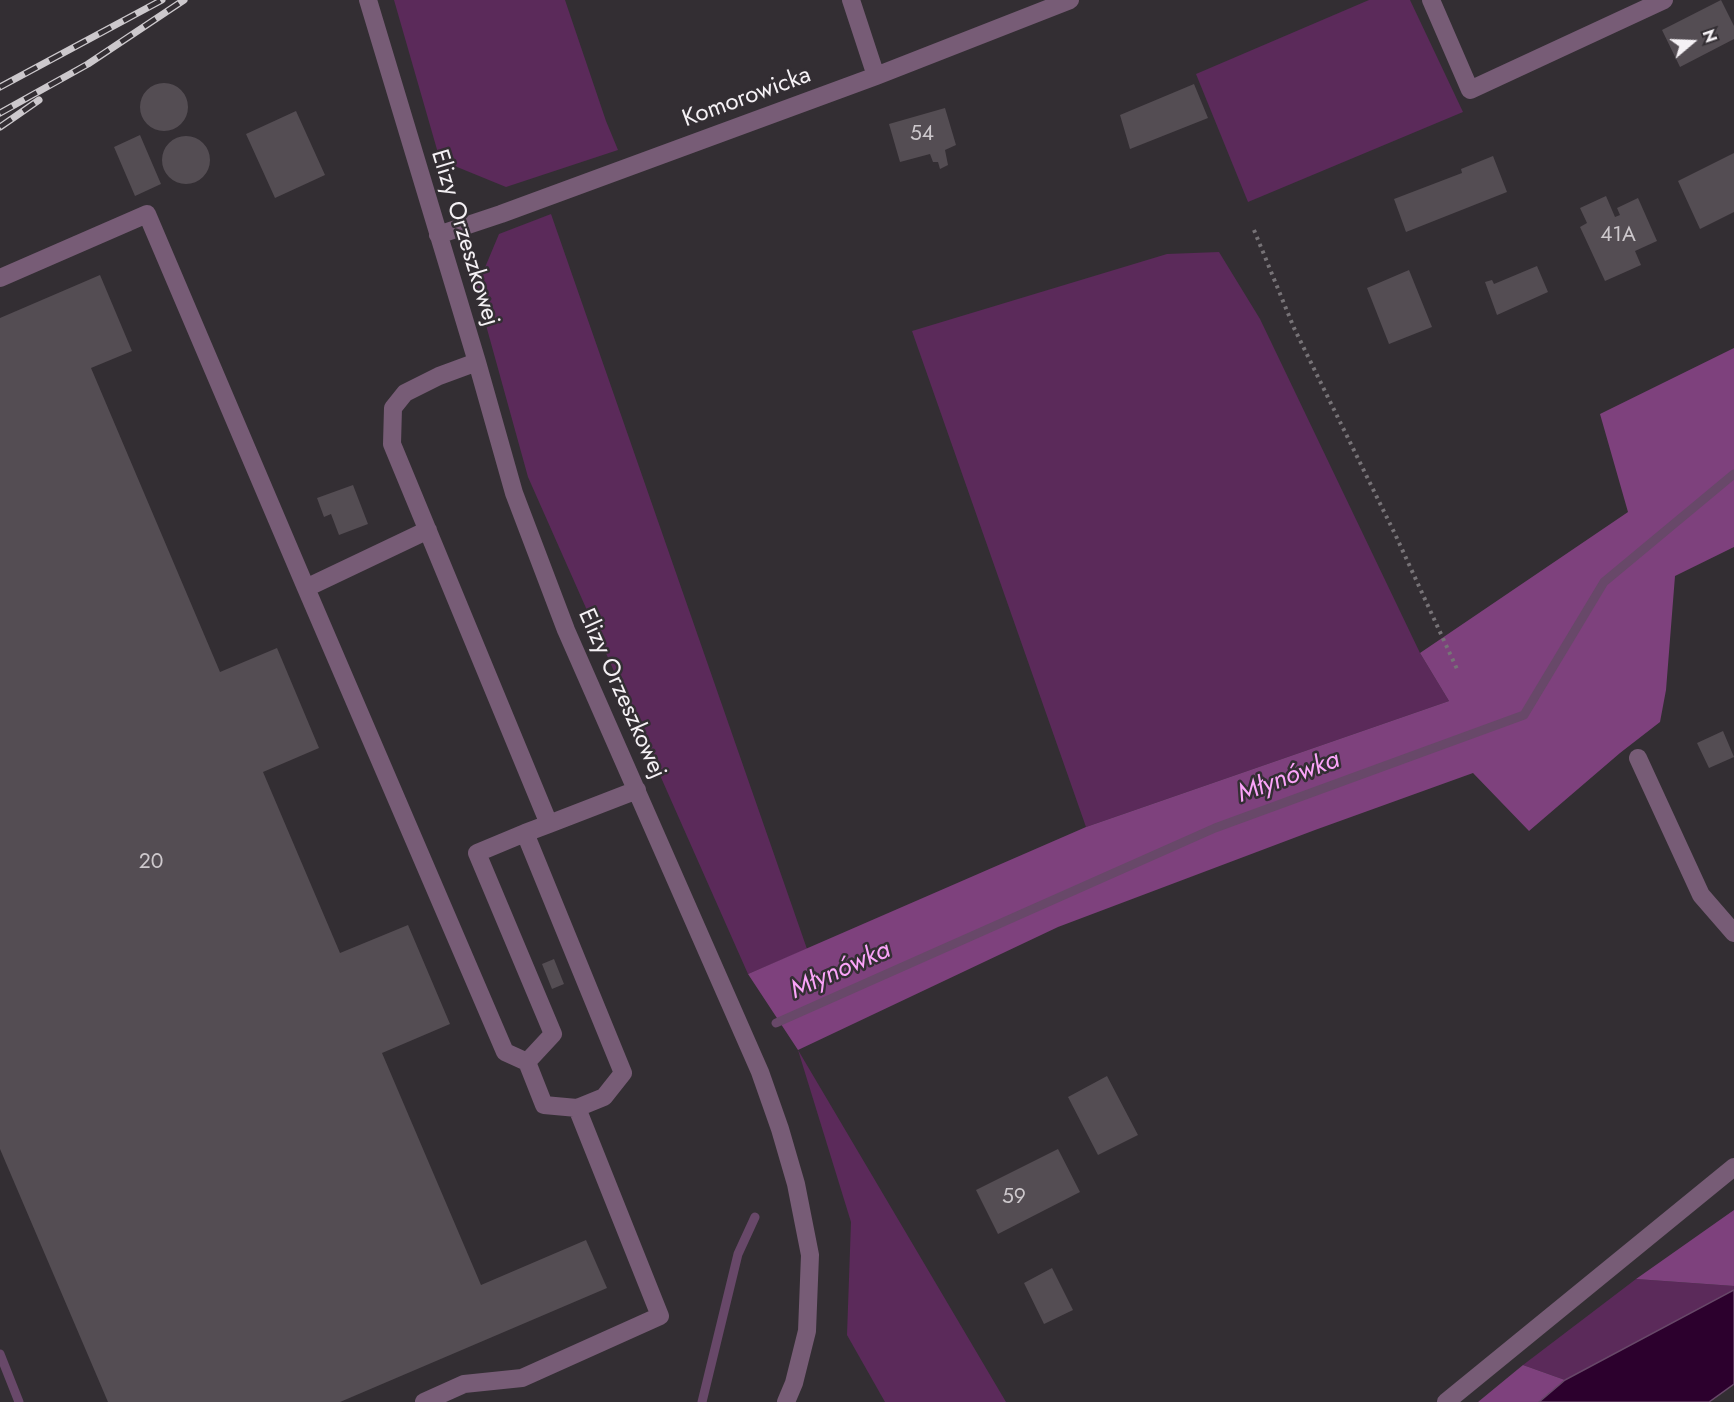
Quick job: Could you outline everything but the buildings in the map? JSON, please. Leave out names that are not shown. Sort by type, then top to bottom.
[{"type":"street","name":"Elizy Orzeszkowej","points":[[368,0],[514,493],[566,630],[760,1072],[780,1129],[796,1184],[810,1255],[807,1331],[794,1383],[786,1402]]},
{"type":"street","points":[[851,0],[876,76]]},
{"type":"street","name":"Komorowicka","points":[[438,235],[876,76],[1070,0]]},
{"type":"street","points":[[1431,0],[1470,90],[1664,0]]},
{"type":"street","points":[[0,278],[147,214],[505,1052],[527,1062],[544,1105],[576,1108],[604,1097],[623,1073],[525,833]]},
{"type":"street","points":[[477,362],[439,376],[405,393],[393,408],[392,444],[549,824]]},
{"type":"street","points":[[306,588],[428,530]]},
{"type":"street","points":[[1638,758],[1701,894],[1734,933]]},
{"type":"street","points":[[527,1062],[553,1034],[477,853],[636,790]]},
{"type":"street","points":[[424,1402],[464,1384],[522,1378],[660,1316],[576,1108]]},
{"type":"street","points":[[1446,1402],[1734,1167]]},
{"type":"path","points":[[1254,230],[1294,328],[1395,534],[1457,669]]},
{"type":"shaded area","points":[[394,0],[565,0],[618,150],[506,187],[440,160]]},
{"type":"shaded area","points":[[1369,0],[1410,0],[1463,112],[1248,202],[1196,74]]},
{"type":"shaded area","points":[[551,214],[807,949],[748,974],[528,477],[476,289],[499,234]]},
{"type":"shaded area","points":[[1219,252],[1260,319],[1420,653],[1449,701],[1086,827],[912,331],[1167,254]]},
{"type":"shaded area","points":[[1734,348],[1734,547],[1675,576],[1666,690],[1660,722],[1529,831],[1473,773],[1058,927],[798,1050],[748,974],[1086,827],[1449,701],[1420,653],[1628,512],[1600,414]]},
{"type":"shaded area","points":[[798,1050],[1006,1402],[885,1402],[847,1335],[851,1222]]},
{"type":"shaded area","points":[[1734,1210],[1734,1286],[1636,1279]]},
{"type":"shaded area","points":[[1636,1279],[1734,1286],[1734,1290],[1565,1380],[1523,1365]]},
{"type":"shaded area","points":[[1734,1290],[1734,1384],[1709,1402],[1539,1402],[1565,1380]]},
{"type":"shaded area","points":[[1523,1365],[1565,1380],[1539,1402],[1478,1402]]},
{"type":"waterway","name":"Młynówka","points":[[776,1023],[1215,828],[1524,715],[1604,582],[1734,474]]},
{"type":"waterway","name":"Młynówka","points":[[702,1402],[738,1254],[755,1217]]},
{"type":"waterway","points":[[0,1354],[19,1402]]},
{"type":"railway","points":[[0,87],[162,0]]},
{"type":"railway","points":[[0,113],[88,64],[184,0]]},
{"type":"railway","points":[[0,127],[39,100]]}]
